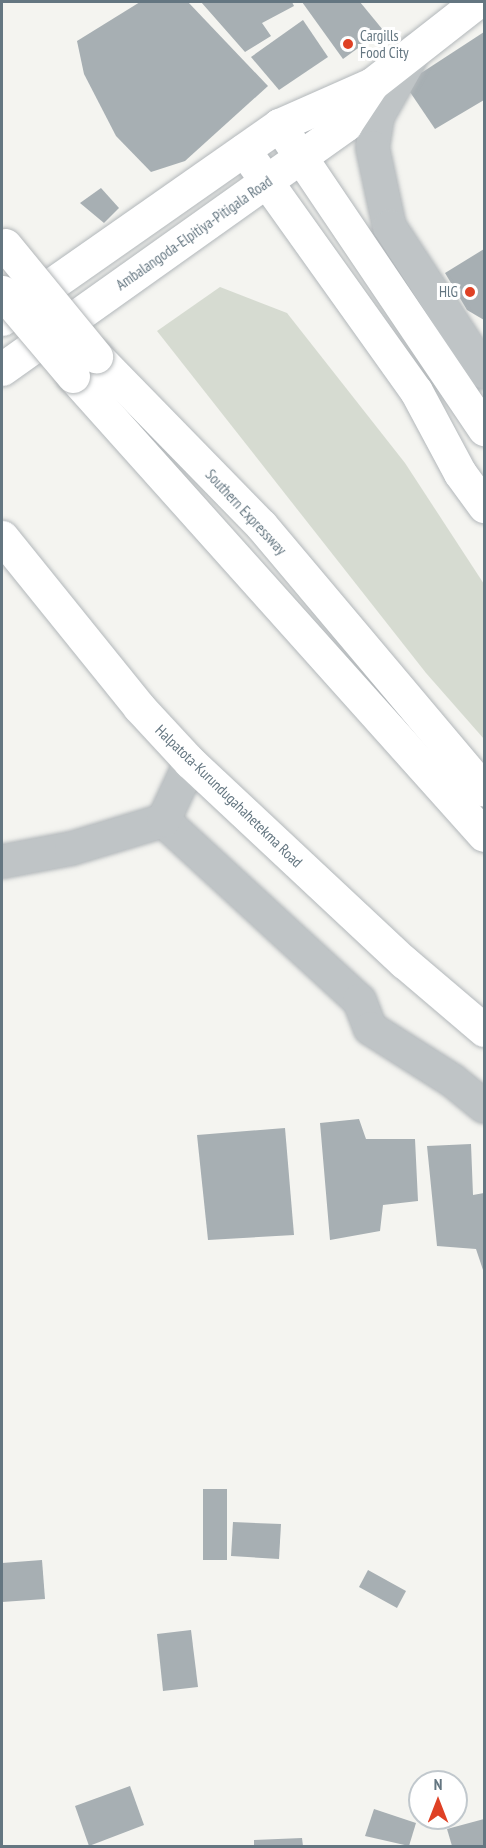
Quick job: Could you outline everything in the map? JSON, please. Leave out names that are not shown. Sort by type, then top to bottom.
[{"type":"main road","name":"Ambalangoda-Elpitiya-Pitigala Road","points":[[2,319],[279,125],[372,84],[470,4]]},
{"type":"main road","name":"Ambalangoda-Elpitiya-Pitigala Road","points":[[2,369],[345,125],[372,84]]},
{"type":"main road","points":[[279,125],[484,429]]},
{"type":"main road","points":[[244,150],[416,391],[460,473],[484,506]]},
{"type":"main road","name":"Southern Expressway","points":[[3,243],[84,366],[484,835]]},
{"type":"main road","name":"Southern Expressway","points":[[2,292],[261,525],[484,790]]},
{"type":"main road","name":"Halpatota-Kurundugahahetekma Road","points":[[2,537],[139,707],[190,762],[404,962],[484,1030]]},
{"type":"street","points":[[416,49],[377,116],[372,147],[389,226],[484,372]]},
{"type":"street","points":[[2,861],[71,848],[163,820],[190,762]]},
{"type":"street","points":[[163,820],[359,1000],[370,1028],[452,1080],[484,1106]]},
{"type":"shaded area","points":[[220,287],[287,313],[405,463],[484,584],[484,739],[426,673],[157,331]]},
{"type":"building","points":[[140,2],[188,2],[268,86],[185,161],[151,172],[116,136],[84,74],[77,41]]},
{"type":"building","points":[[201,2],[292,2],[294,6],[262,23],[271,36],[245,52]]},
{"type":"building","name":"Cargills Food City","points":[[302,2],[360,2],[383,30],[343,59]]},
{"type":"building","points":[[303,20],[328,57],[279,90],[251,57]]},
{"type":"building","points":[[484,32],[484,100],[435,129],[410,92],[415,77]]},
{"type":"building","points":[[101,188],[119,208],[104,223],[80,203]]},
{"type":"building","name":"HlG","points":[[484,249],[484,320],[467,310],[445,273]]},
{"type":"building","points":[[359,1119],[366,1139],[415,1139],[418,1201],[383,1205],[380,1231],[330,1240],[320,1123]]},
{"type":"building","points":[[285,1128],[294,1235],[208,1240],[197,1135]]},
{"type":"building","points":[[471,1144],[473,1195],[484,1193],[484,1273],[476,1249],[437,1246],[427,1146]]},
{"type":"building","points":[[203,1489],[227,1489],[227,1560],[203,1560]]},
{"type":"building","points":[[233,1522],[281,1524],[279,1559],[231,1556]]},
{"type":"building","points":[[42,1560],[45,1599],[2,1602],[2,1563]]},
{"type":"building","points":[[368,1570],[406,1591],[397,1608],[359,1587]]},
{"type":"building","points":[[191,1630],[198,1687],[163,1691],[157,1634]]},
{"type":"building","points":[[130,1786],[144,1825],[89,1846],[75,1806]]},
{"type":"building","points":[[374,1809],[408,1820],[408,1830],[414,1830],[409,1846],[365,1836]]},
{"type":"building","points":[[484,1819],[484,1846],[452,1846],[447,1830],[468,1830],[468,1823]]},
{"type":"building","points":[[302,1838],[303,1846],[254,1846],[254,1840]]},
{"type":"place","name":"Cargills Food City","points":[[348,44]]},
{"type":"place","name":"HlG","points":[[470,292]]}]
